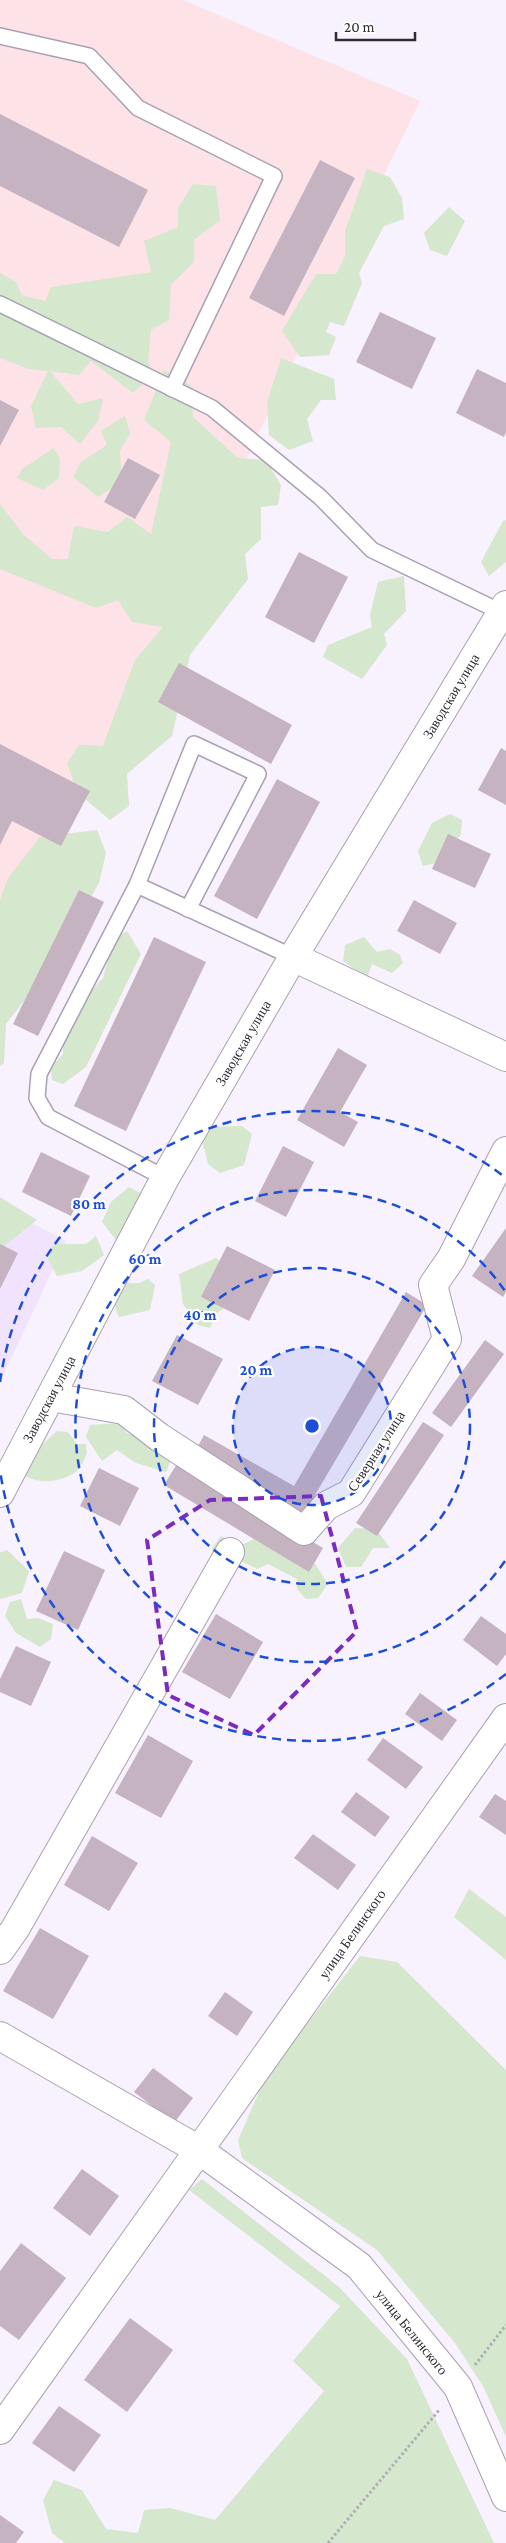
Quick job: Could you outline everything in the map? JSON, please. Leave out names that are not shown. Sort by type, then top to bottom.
[{"type":"street","name":"Заводская улица","points":[[0,1493],[165,1178],[293,957],[504,609]]},
{"type":"street","points":[[293,957],[506,1057]]},
{"type":"street","name":"Северная улица","points":[[51,1397],[124,1410],[159,1437],[304,1531],[326,1506],[351,1493],[447,1339],[433,1284],[451,1259],[506,1150]]},
{"type":"street","points":[[0,1950],[15,1929],[230,1552]]},
{"type":"street","name":"улица Белинского","points":[[0,2430],[506,1718]]},
{"type":"street","name":"улица Белинского","points":[[0,2036],[199,2150],[358,2266],[458,2387],[506,2497]]},
{"type":"lane","points":[[0,36],[89,56],[138,108],[274,176],[172,389]]},
{"type":"lane","points":[[0,304],[212,408],[320,497],[372,550],[504,609]]},
{"type":"lane","points":[[165,1178],[48,1116],[38,1098],[39,1074],[137,885],[194,744],[258,774],[188,909]]},
{"type":"lane","points":[[137,885],[293,957]]},
{"type":"path","points":[[328,2543],[458,2387],[506,2325]]},
{"type":"highlighted area","points":[[321,1496],[357,1631],[254,1735],[168,1695],[147,1540],[210,1500]]},
{"type":"shaded area","points":[[0,0],[183,0],[420,101],[170,617],[61,849],[0,937]]},
{"type":"shaded area","points":[[0,1206],[66,1241],[0,1382]]},
{"type":"green space","points":[[367,169],[390,177],[402,198],[404,219],[384,226],[359,273],[362,283],[344,326],[330,322],[326,332],[336,337],[329,355],[300,357],[282,331],[316,274],[336,274],[345,256],[345,231]]},
{"type":"green space","points":[[193,184],[216,186],[220,220],[194,240],[194,262],[171,285],[169,320],[151,330],[148,361],[153,375],[133,393],[91,361],[79,375],[50,371],[78,404],[103,398],[98,421],[80,444],[61,427],[36,428],[31,406],[48,371],[29,369],[0,358],[0,273],[16,282],[22,295],[45,301],[51,287],[151,272],[144,241],[178,227],[178,208]]},
{"type":"green space","points":[[449,207],[465,221],[447,256],[430,250],[424,233]]},
{"type":"green space","points":[[281,358],[334,379],[336,400],[321,400],[307,419],[313,441],[289,450],[269,435],[267,403]]},
{"type":"green space","points":[[164,370],[191,385],[193,417],[238,458],[266,460],[281,485],[278,505],[261,507],[261,539],[245,554],[248,579],[190,655],[172,736],[127,774],[129,806],[110,820],[78,793],[67,763],[79,745],[103,746],[135,660],[163,627],[132,622],[118,600],[96,608],[0,569],[0,504],[23,534],[52,559],[68,559],[74,526],[108,532],[127,517],[151,534],[171,442],[144,420]]},
{"type":"green space","points":[[125,416],[130,434],[120,451],[122,482],[98,497],[73,477],[81,462],[107,445],[101,431]]},
{"type":"green space","points":[[54,448],[60,459],[59,478],[43,490],[17,478],[22,469]]},
{"type":"green space","points":[[506,520],[506,562],[489,576],[481,562],[503,521]]},
{"type":"green space","points":[[404,576],[406,611],[384,634],[387,645],[362,679],[323,657],[328,645],[372,627],[370,615],[378,582]]},
{"type":"green space","points":[[450,814],[462,820],[461,834],[440,862],[423,866],[418,851],[432,823]]},
{"type":"green space","points":[[97,830],[106,853],[99,883],[51,966],[6,1024],[4,1063],[0,1066],[0,900],[8,878],[40,837]]},
{"type":"green space","points":[[127,931],[141,954],[86,1067],[63,1084],[52,1080],[51,1067],[63,1054],[61,1023],[103,978],[113,940]]},
{"type":"green space","points":[[364,937],[377,952],[390,949],[400,955],[403,963],[392,973],[372,964],[367,978],[343,961],[345,945]]},
{"type":"green space","points":[[242,1126],[252,1134],[244,1165],[220,1173],[208,1164],[201,1137],[211,1127]]},
{"type":"green space","points":[[129,1187],[142,1194],[130,1235],[116,1240],[102,1222],[111,1202]]},
{"type":"green space","points":[[0,1197],[37,1220],[0,1249]]},
{"type":"green space","points":[[96,1236],[104,1255],[82,1271],[57,1276],[48,1259],[54,1244],[86,1244]]},
{"type":"green space","points":[[216,1258],[229,1268],[231,1303],[216,1314],[210,1328],[198,1325],[183,1304],[179,1274]]},
{"type":"green space","points":[[148,1279],[155,1285],[150,1310],[119,1317],[112,1299],[119,1283],[139,1283]]},
{"type":"green space","points":[[120,1423],[127,1433],[144,1438],[172,1458],[166,1472],[136,1463],[117,1450],[102,1461],[86,1437],[90,1425]]},
{"type":"green space","points":[[57,1431],[68,1432],[77,1444],[86,1444],[87,1454],[78,1470],[64,1478],[49,1481],[27,1477],[21,1473],[30,1456]]},
{"type":"green space","points":[[355,1528],[376,1529],[390,1548],[373,1548],[361,1567],[346,1567],[338,1548]]},
{"type":"green space","points":[[221,1536],[239,1546],[259,1537],[303,1551],[310,1556],[328,1584],[318,1598],[306,1599],[297,1589],[297,1579],[268,1564],[257,1569],[237,1559],[214,1561],[212,1548]]},
{"type":"green space","points":[[7,1550],[29,1571],[22,1593],[0,1599],[0,1552]]},
{"type":"green space","points":[[21,1599],[27,1619],[38,1618],[53,1624],[51,1639],[40,1647],[16,1633],[5,1616],[10,1602]]},
{"type":"green space","points":[[469,1889],[506,1917],[506,1960],[454,1917]]},
{"type":"green space","points":[[360,1956],[397,1962],[506,2070],[506,2437],[484,2388],[455,2343],[377,2250],[242,2158],[238,2140],[265,2078]]},
{"type":"green space","points":[[202,2179],[339,2287],[407,2359],[494,2543],[65,2543],[52,2533],[43,2500],[54,2480],[82,2490],[106,2529],[138,2533],[144,2510],[170,2508],[215,2520],[324,2391],[293,2361],[340,2306],[189,2190]]},
{"type":"building","points":[[0,114],[148,190],[119,247],[0,186]]},
{"type":"building","points":[[320,160],[355,178],[284,316],[249,298]]},
{"type":"building","points":[[380,312],[436,338],[412,389],[356,362]]},
{"type":"building","points":[[477,369],[506,383],[506,432],[504,437],[456,413]]},
{"type":"building","points":[[0,400],[19,410],[0,446]]},
{"type":"building","points":[[128,458],[160,475],[135,519],[104,502]]},
{"type":"building","points":[[299,552],[348,577],[314,643],[265,617]]},
{"type":"building","points":[[179,663],[292,725],[271,764],[158,702]]},
{"type":"building","points":[[0,744],[90,791],[61,846],[12,821],[0,845]]},
{"type":"building","points":[[501,748],[506,751],[506,805],[478,790]]},
{"type":"building","points":[[277,779],[320,802],[257,919],[214,896]]},
{"type":"building","points":[[448,834],[491,854],[475,888],[432,869]]},
{"type":"building","points":[[79,890],[104,902],[38,1036],[13,1024]]},
{"type":"building","points":[[414,900],[457,923],[440,954],[397,931]]},
{"type":"building","points":[[154,937],[206,962],[126,1131],[74,1106]]},
{"type":"building","points":[[338,1048],[367,1065],[340,1112],[358,1122],[344,1147],[297,1120]]},
{"type":"building","points":[[283,1146],[314,1162],[286,1217],[255,1201]]},
{"type":"building","points":[[41,1152],[90,1176],[71,1216],[22,1192]]},
{"type":"building","points":[[506,1228],[506,1292],[503,1297],[472,1276]]},
{"type":"building","points":[[0,1244],[18,1253],[0,1289]]},
{"type":"building","points":[[227,1246],[275,1270],[249,1321],[201,1297]]},
{"type":"building","points":[[406,1292],[427,1305],[302,1517],[194,1454],[204,1435],[294,1486]]},
{"type":"building","points":[[177,1335],[223,1359],[198,1405],[152,1381]]},
{"type":"building","points":[[485,1340],[504,1354],[451,1427],[432,1413]]},
{"type":"building","points":[[423,1422],[444,1435],[377,1536],[356,1523]]},
{"type":"building","points":[[178,1462],[323,1548],[309,1572],[164,1485]]},
{"type":"building","points":[[99,1468],[139,1488],[120,1526],[80,1506]]},
{"type":"building","points":[[64,1551],[105,1570],[78,1630],[36,1611]]},
{"type":"building","points":[[216,1614],[263,1642],[230,1699],[182,1672]]},
{"type":"building","points":[[481,1616],[506,1634],[506,1654],[497,1666],[463,1640]]},
{"type":"building","points":[[16,1646],[51,1662],[31,1706],[0,1692],[0,1679]]},
{"type":"building","points":[[420,1693],[457,1720],[442,1741],[405,1714]]},
{"type":"building","points":[[148,1735],[193,1761],[161,1818],[115,1793]]},
{"type":"building","points":[[383,1738],[423,1767],[406,1789],[367,1760]]},
{"type":"building","points":[[356,1792],[390,1817],[375,1837],[341,1812]]},
{"type":"building","points":[[495,1794],[506,1801],[506,1835],[479,1817]]},
{"type":"building","points":[[313,1834],[356,1865],[338,1890],[294,1858]]},
{"type":"building","points":[[92,1836],[138,1863],[109,1911],[64,1885]]},
{"type":"building","points":[[40,1928],[89,1956],[53,2019],[3,1991]]},
{"type":"building","points":[[225,1992],[253,2012],[237,2036],[208,2016]]},
{"type":"building","points":[[153,2068],[193,2098],[174,2123],[134,2092]]},
{"type":"building","points":[[82,2169],[119,2196],[90,2236],[53,2208]]},
{"type":"building","points":[[21,2243],[66,2278],[19,2340],[0,2326],[0,2271]]},
{"type":"building","points":[[130,2318],[173,2350],[127,2412],[84,2380]]},
{"type":"building","points":[[59,2406],[101,2435],[74,2472],[32,2443]]},
{"type":"building","points":[[0,2515],[24,2532],[16,2543],[0,2543]]}]
